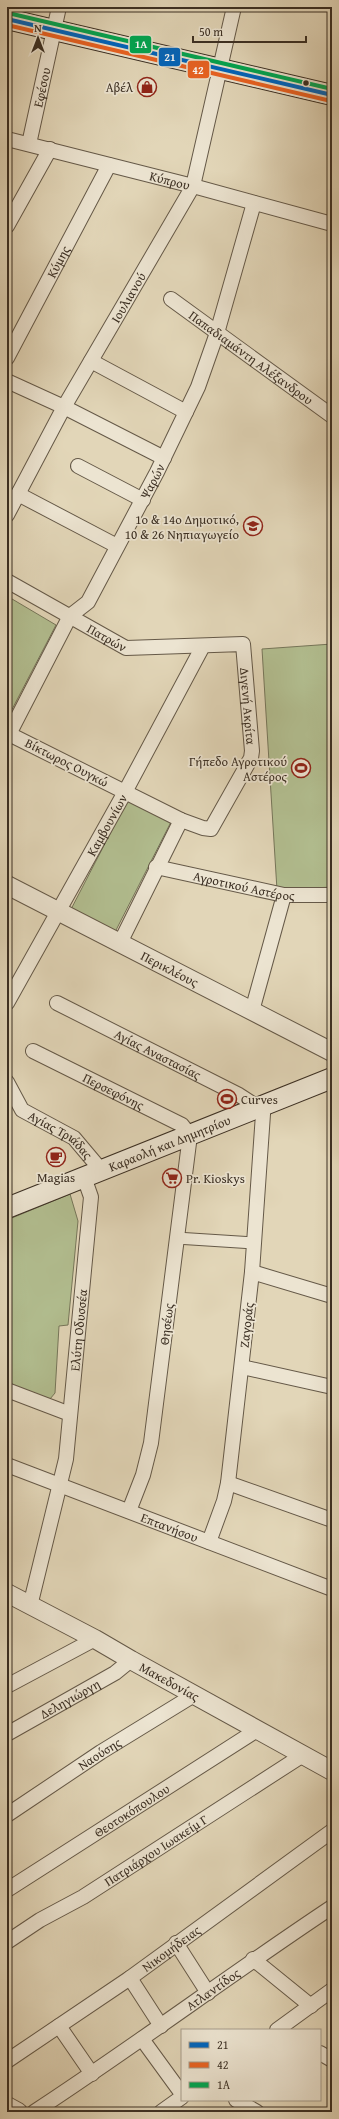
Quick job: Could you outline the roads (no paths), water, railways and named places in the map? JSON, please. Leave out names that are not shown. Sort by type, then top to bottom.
[{"type":"main road","points":[[7,19],[332,96]]},
{"type":"main road","name":"Καραολή και Δημητρίου","points":[[7,1208],[332,1078]]},
{"type":"street","name":"Εφέσου","points":[[28,144],[59,7]]},
{"type":"street","name":"Ιουλιανού","points":[[7,515],[64,407],[193,186],[234,7]]},
{"type":"street","name":"Κύπρου","points":[[8,141],[50,149],[332,224]]},
{"type":"street","points":[[7,226],[50,149]]},
{"type":"street","name":"Κύμης","points":[[7,358],[109,165]]},
{"type":"street","name":"Ψαρών","points":[[8,736],[70,616],[88,602],[143,500],[186,412],[203,375],[217,333],[254,203]]},
{"type":"street","name":"Παπαδιαμάντη Αλέξανδρου","points":[[171,299],[332,416]]},
{"type":"street","points":[[91,361],[186,412]]},
{"type":"street","points":[[7,381],[64,407],[164,458]]},
{"type":"street","points":[[78,466],[143,500]]},
{"type":"street","points":[[18,494],[117,546]]},
{"type":"street","name":"Πατρών","points":[[7,581],[126,648],[243,644]]},
{"type":"street","name":"Διγενή Ακρίτα","points":[[212,829],[251,758],[243,644]]},
{"type":"street","name":"Καμβουνίων","points":[[7,1003],[125,792],[202,646]]},
{"type":"street","name":"Βίκτωρος Ουγκώ","points":[[8,736],[181,820],[202,828],[212,829]]},
{"type":"street","points":[[120,943],[156,867],[181,820]]},
{"type":"street","name":"Αγροτικού Αστέρος","points":[[156,867],[284,895],[332,895]]},
{"type":"street","name":"Περικλέους","points":[[7,885],[332,1052]]},
{"type":"street","points":[[252,1011],[284,895]]},
{"type":"street","name":"Αγίας Αναστασίας","points":[[57,1003],[239,1095],[258,1107]]},
{"type":"street","name":"Περσεφόνης","points":[[33,1051],[182,1125],[190,1135]]},
{"type":"street","name":"Αγίας Τριάδας","points":[[7,1082],[22,1110],[74,1138],[92,1174]]},
{"type":"street","name":"Ζαγοράς","points":[[209,1542],[224,1501],[228,1483],[242,1367],[252,1272],[263,1131],[263,1114],[258,1107]]},
{"type":"street","name":"Θησέως","points":[[129,1511],[143,1475],[151,1443],[190,1135]]},
{"type":"street","name":"Ελύτη Οδυσσέα","points":[[30,1606],[66,1459],[92,1174]]},
{"type":"street","points":[[176,1238],[254,1243]]},
{"type":"street","points":[[252,1272],[332,1296]]},
{"type":"street","points":[[242,1367],[332,1386]]},
{"type":"street","points":[[7,1390],[70,1414]]},
{"type":"street","name":"Επτανήσου","points":[[7,1465],[332,1589]]},
{"type":"street","points":[[228,1483],[332,1520]]},
{"type":"street","name":"Μακεδονίας","points":[[7,1593],[95,1639],[130,1660],[332,1771]]},
{"type":"street","points":[[7,1686],[95,1639]]},
{"type":"street","name":"Δεληγιώργη","points":[[7,1734],[115,1673],[130,1660]]},
{"type":"street","name":"Ναούσης","points":[[7,1815],[101,1752],[194,1695]]},
{"type":"street","name":"Θεοτοκόπουλου","points":[[7,1890],[257,1730]]},
{"type":"street","name":"Πατριάρχου Ιωακείμ Γ","points":[[7,1942],[40,1920],[83,1897],[303,1755]]},
{"type":"street","name":"Νικομήδειας","points":[[7,2061],[130,1978],[176,1943],[332,1831]]},
{"type":"street","name":"Ατλαντίδος","points":[[34,2112],[161,2026],[253,1959],[332,1907]]},
{"type":"street","points":[[176,1943],[208,1993]]},
{"type":"street","points":[[253,1959],[311,2006]]},
{"type":"street","points":[[130,1978],[161,2026]]},
{"type":"street","points":[[279,2029],[332,1990]]},
{"type":"street","points":[[59,2026],[92,2074]]},
{"type":"street","points":[[142,2039],[181,2093]]},
{"type":"street","points":[[321,2054],[332,2060]]},
{"type":"street","points":[[161,2112],[181,2098]]},
{"type":"street","points":[[238,2101],[257,2112]]},
{"type":"place","name":"Αβέλ","points":[[147,87]]},
{"type":"place","name":"1ο & 14ο Δημοτικό, 10 & 26 Νηπιαγωγείο","points":[[253,526]]},
{"type":"place","name":"Γήπεδο Αγροτικού Αστέρος","points":[[301,768]]},
{"type":"place","name":"Curves","points":[[227,1099]]},
{"type":"place","name":"Magias","points":[[56,1157]]},
{"type":"place","name":"Pr. Kioskys","points":[[172,1178]]}]
